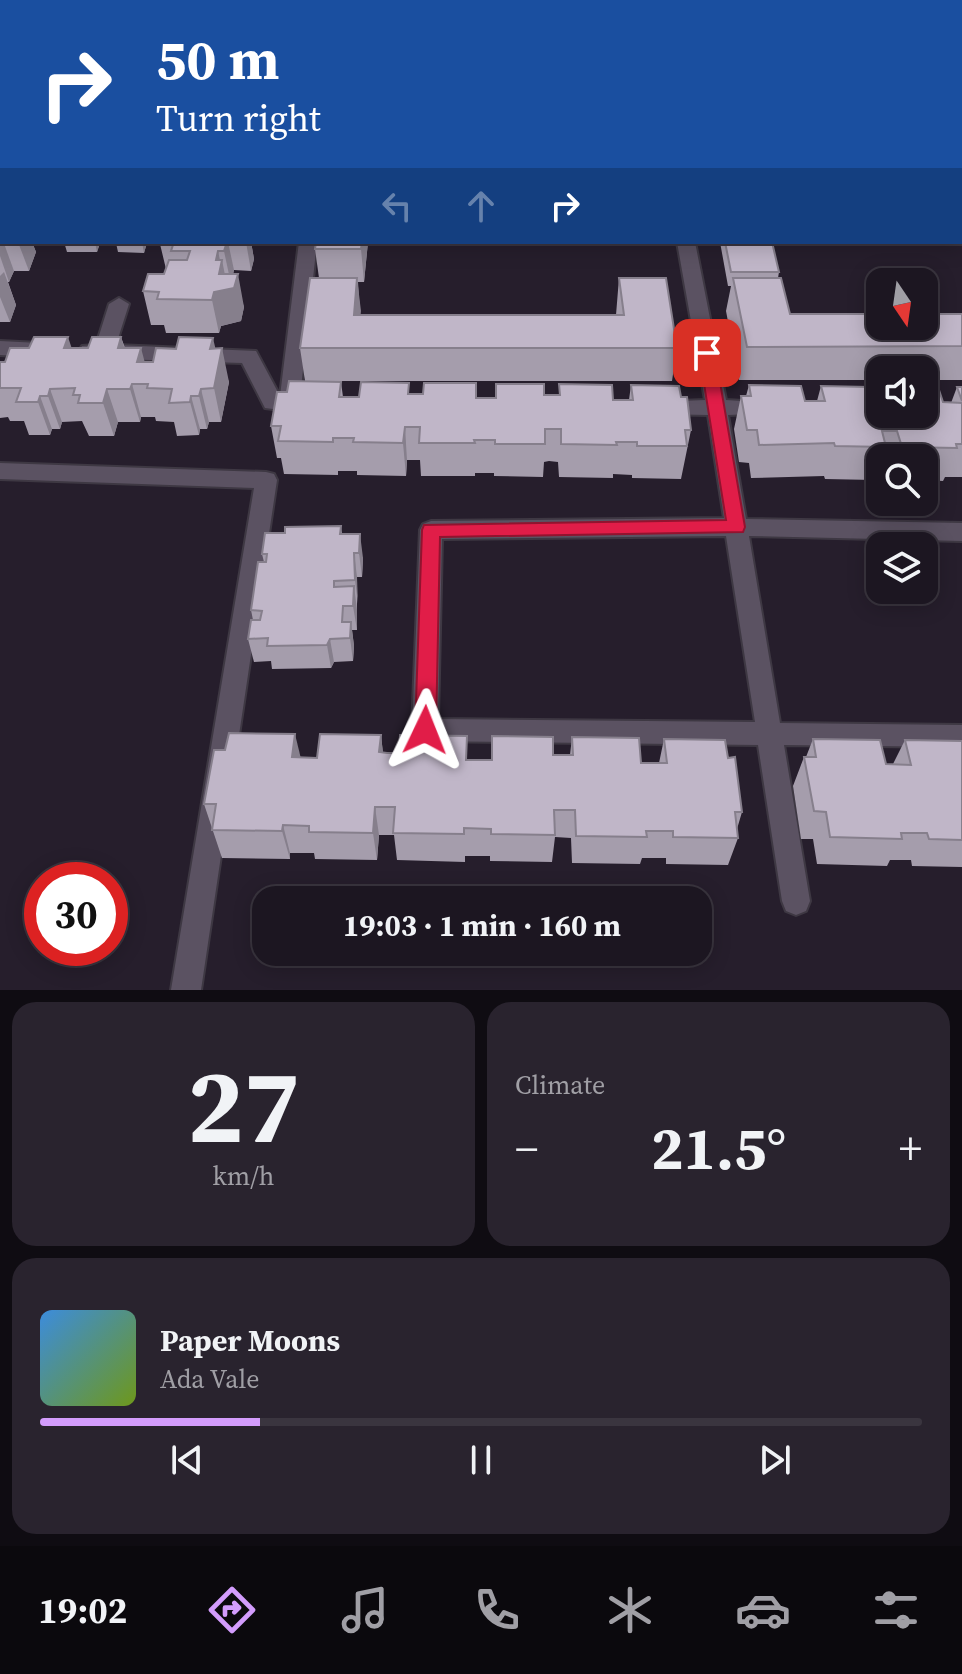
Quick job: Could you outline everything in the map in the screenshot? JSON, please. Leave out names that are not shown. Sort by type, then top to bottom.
[{"type":"street","points":[[289,404],[308,244]]},
{"type":"street","points":[[686,244],[717,408],[796,901]]},
{"type":"street","points":[[104,352],[119,304]]},
{"type":"street","points":[[0,348],[249,356],[272,403],[320,404]]},
{"type":"street","points":[[638,407],[791,409]]},
{"type":"street","points":[[0,471],[266,480],[186,990]]},
{"type":"street","points":[[962,532],[736,527],[431,530],[425,730],[962,736]]},
{"type":"building","points":[[173,244],[226,244],[224,251],[218,251],[216,260],[222,260],[219,274],[238,274],[234,288],[214,292],[212,300],[157,299],[159,292],[143,291],[148,274],[164,274],[169,260],[187,260],[190,251],[171,251]]},
{"type":"building","points":[[316,244],[362,244],[361,249],[315,249]]},
{"type":"building","points":[[725,244],[772,244],[779,272],[731,272]]},
{"type":"building","points":[[310,278],[357,278],[354,315],[624,315],[619,278],[666,278],[677,348],[300,348]]},
{"type":"building","points":[[733,278],[781,278],[790,314],[866,314],[866,340],[938,340],[938,314],[962,314],[962,346],[747,347]]},
{"type":"building","points":[[34,337],[68,337],[64,348],[88,348],[92,337],[121,337],[118,348],[141,348],[137,362],[153,362],[156,348],[176,349],[179,337],[213,338],[210,349],[222,348],[214,388],[201,389],[199,396],[191,396],[190,402],[169,403],[172,389],[132,384],[130,389],[107,389],[103,403],[78,403],[80,395],[73,395],[75,388],[50,389],[48,396],[40,396],[38,402],[16,402],[21,388],[0,388],[0,362],[5,362],[10,348],[29,348]]},
{"type":"building","points":[[289,381],[341,382],[339,397],[359,397],[361,382],[409,383],[408,394],[423,394],[424,383],[476,383],[476,398],[496,398],[496,384],[544,384],[544,395],[560,395],[559,384],[612,385],[613,400],[633,400],[631,385],[679,386],[681,397],[687,397],[691,430],[685,430],[687,446],[637,446],[637,442],[616,442],[617,445],[561,444],[561,429],[545,429],[545,444],[495,444],[495,440],[419,443],[420,427],[405,427],[403,443],[353,442],[354,438],[333,438],[333,442],[278,441],[281,426],[271,426],[277,392],[287,392]]},
{"type":"building","points":[[749,385],[801,386],[805,401],[825,401],[821,386],[866,387],[866,428],[938,428],[938,387],[943,402],[962,403],[962,444],[956,444],[957,448],[938,448],[938,444],[901,444],[897,431],[882,431],[885,444],[866,444],[866,447],[835,446],[834,443],[759,445],[757,430],[747,430],[741,396],[751,396]]},
{"type":"building","points":[[341,526],[340,534],[360,534],[359,553],[354,553],[355,580],[334,581],[334,587],[354,586],[353,606],[343,606],[342,622],[351,622],[350,638],[330,639],[327,645],[267,646],[268,638],[248,639],[251,620],[260,620],[262,611],[251,610],[258,562],[266,562],[267,554],[262,554],[265,533],[285,533],[285,527]]},
{"type":"building","points":[[229,733],[295,734],[292,757],[317,758],[320,734],[381,735],[379,752],[387,753],[399,753],[400,735],[467,736],[466,760],[492,760],[492,736],[553,737],[553,755],[573,755],[572,737],[639,738],[641,763],[667,763],[664,739],[725,740],[728,758],[735,757],[742,812],[735,812],[738,838],[673,837],[673,831],[646,831],[647,837],[576,836],[575,810],[554,810],[555,835],[491,834],[491,829],[464,828],[464,834],[393,833],[395,807],[375,807],[373,833],[309,832],[309,826],[283,825],[282,831],[212,830],[216,804],[204,804],[214,750],[225,750]]},
{"type":"building","points":[[813,739],[880,740],[886,764],[911,765],[905,740],[962,741],[962,840],[929,839],[927,833],[901,833],[902,839],[830,837],[826,812],[814,811],[804,757],[816,757]]},
{"type":"route","points":[[425,730],[431,530],[736,527],[707,353]]}]
